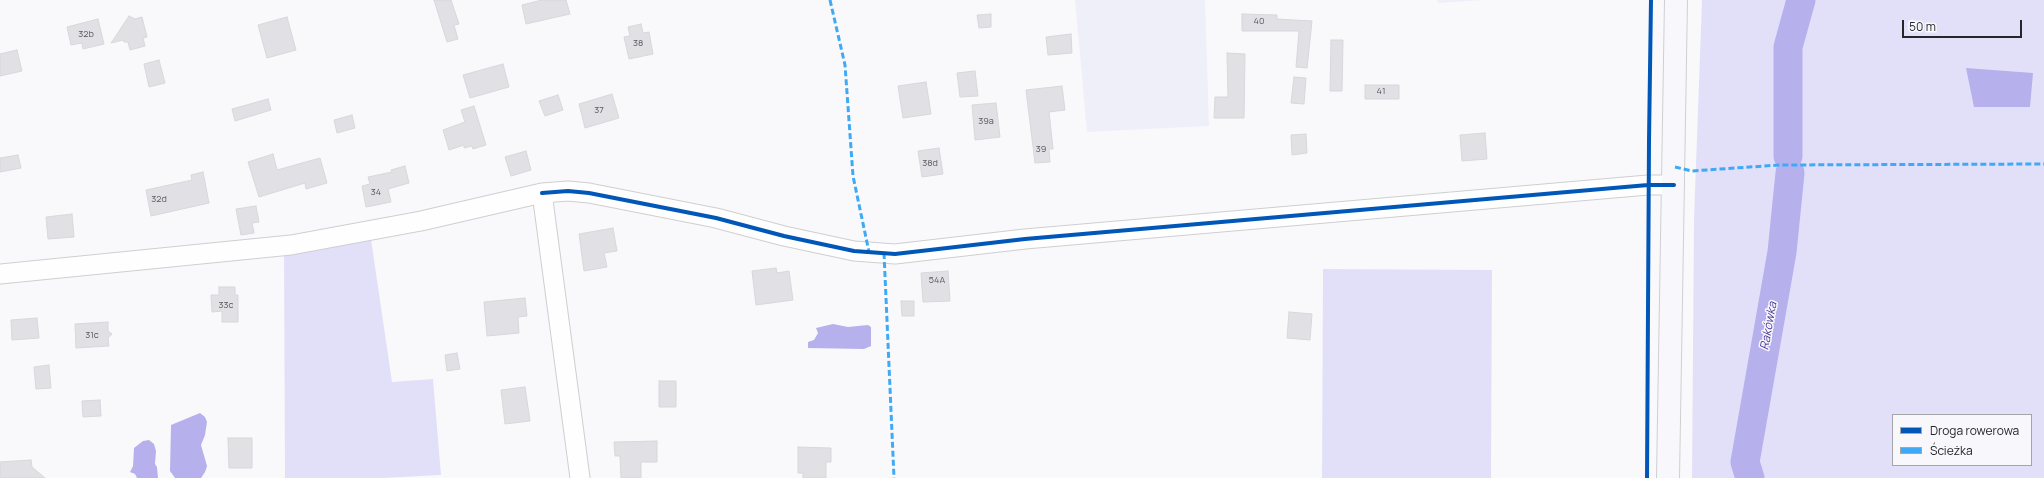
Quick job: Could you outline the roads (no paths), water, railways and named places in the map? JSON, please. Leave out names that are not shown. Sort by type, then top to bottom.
[{"type":"street","points":[[1668,478],[1676,0]]},
{"type":"street","points":[[0,274],[291,244],[421,221],[542,193],[568,190],[716,218],[784,236],[854,251],[895,254],[1033,238],[1640,186],[1674,185]]},
{"type":"street","points":[[542,193],[580,478]]},
{"type":"waterway","name":"Rakówka","points":[[1788,156],[1788,47],[1801,0]]},
{"type":"waterway","name":"Rakówka","points":[[1750,478],[1745,462],[1782,252],[1790,173]]}]
